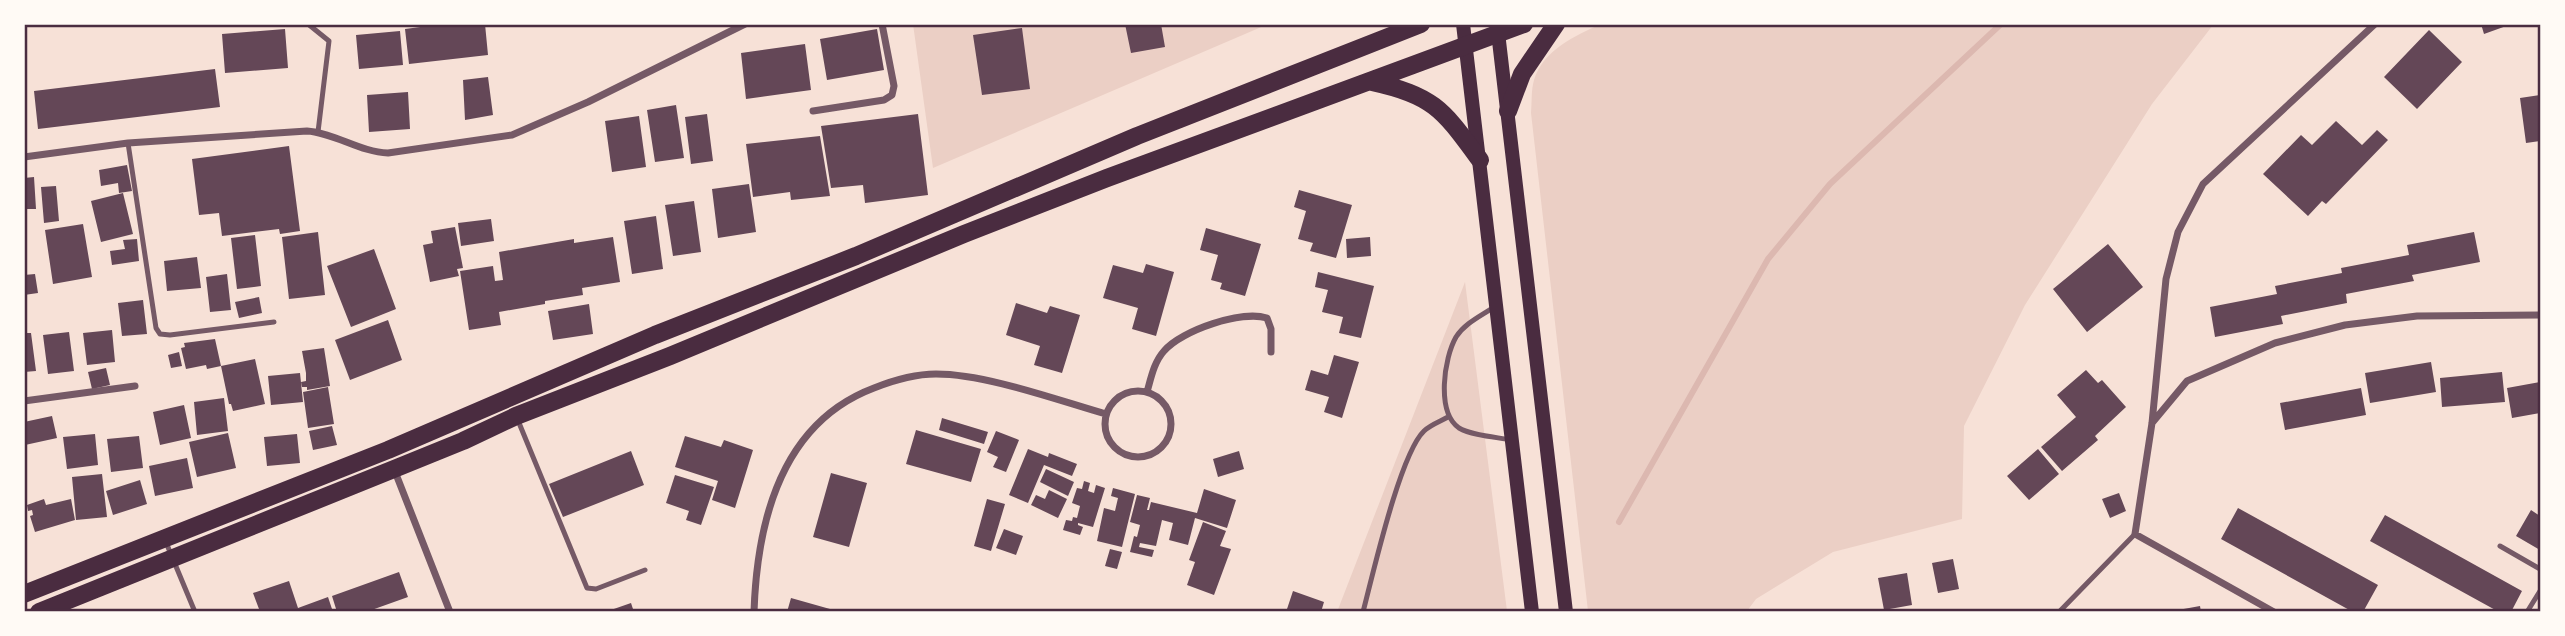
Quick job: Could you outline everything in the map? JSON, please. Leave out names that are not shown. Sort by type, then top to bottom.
[{"type":"main road","points":[[38,611],[463,441],[514,407],[655,335],[856,256],[1137,136],[1421,24]]},
{"type":"main road","points":[[1463,24],[1532,611]]},
{"type":"main road","points":[[24,594],[388,450],[670,356],[990,224],[1465,47],[1498,30],[1524,24]]},
{"type":"main road","points":[[1508,111],[1522,74],[1556,24]]},
{"type":"main road","points":[[1498,30],[1566,611]]},
{"type":"main road","points":[[1372,82],[1406,89],[1427,99],[1457,130],[1480,160]]},
{"type":"street","points":[[24,157],[128,143],[211,136],[318,132],[377,153],[388,153],[512,135],[588,102],[745,24]]},
{"type":"street","points":[[813,111],[884,100],[892,95],[894,86],[882,24]]},
{"type":"street","points":[[2274,611],[2135,534],[2152,423],[2166,279],[2178,232],[2203,184],[2375,24]]},
{"type":"street","points":[[1147,392],[1154,367],[1164,350],[1181,338],[1233,318],[1256,315],[1267,318],[1271,329],[1271,352]]},
{"type":"street","points":[[2152,423],[2187,380],[2275,343],[2345,325],[2417,316],[2540,315]]},
{"type":"street","points":[[754,611],[760,547],[775,490],[798,445],[830,412],[863,392],[898,379],[936,374],[1022,389],[1106,414]]},
{"type":"street","points":[[24,401],[135,386]]},
{"type":"street","points":[[1134,391],[1147,392],[1159,398],[1167,407],[1171,420],[1170,433],[1164,444],[1154,452],[1141,457],[1128,455],[1108,440],[1106,414],[1112,403],[1121,395],[1134,391]]},
{"type":"street","points":[[388,450],[450,611]]},
{"type":"lane","points":[[308,24],[329,41],[318,132]]},
{"type":"lane","points":[[128,143],[156,328],[160,334],[274,322]]},
{"type":"lane","points":[[1496,305],[1465,326],[1456,338],[1448,357],[1445,404],[1448,417],[1460,428],[1512,440]]},
{"type":"lane","points":[[514,407],[587,588],[596,589],[645,569]]},
{"type":"lane","points":[[1363,611],[1411,451],[1425,430],[1448,417]]},
{"type":"lane","points":[[2059,611],[2135,534]]},
{"type":"lane","points":[[165,539],[195,611]]},
{"type":"lane","points":[[2500,547],[2540,569]]},
{"type":"lane","points":[[2527,611],[2540,591]]},
{"type":"shaded area","points":[[913,24],[1266,25],[933,168]]},
{"type":"shaded area","points":[[1601,24],[2213,25],[2152,104],[2025,305],[1964,426],[1962,519],[1833,552],[1756,599],[1747,611],[1588,611],[1531,113],[1534,80],[1545,60],[1561,45]]},
{"type":"shaded area","points":[[1465,282],[1507,611],[1337,612]]},
{"type":"building","points":[[443,24],[485,24],[488,55],[409,64],[405,29]]},
{"type":"building","points":[[1125,24],[1161,24],[1165,47],[1131,53]]},
{"type":"building","points":[[2481,24],[2509,24],[2509,25],[2484,34]]},
{"type":"building","points":[[1022,28],[1030,89],[982,95],[973,35]]},
{"type":"building","points":[[285,29],[288,68],[225,73],[222,34]]},
{"type":"building","points":[[877,29],[884,70],[827,80],[820,39]]},
{"type":"building","points":[[2429,30],[2462,62],[2417,109],[2384,77]]},
{"type":"building","points":[[400,31],[403,65],[359,69],[356,35]]},
{"type":"building","points":[[805,44],[811,90],[746,99],[741,53]]},
{"type":"building","points":[[215,69],[220,107],[38,129],[34,91]]},
{"type":"building","points":[[488,77],[493,115],[465,120],[463,80]]},
{"type":"building","points":[[408,92],[410,129],[369,132],[367,95]]},
{"type":"building","points":[[2540,95],[2540,141],[2526,143],[2520,98]]},
{"type":"building","points":[[676,105],[684,158],[655,162],[647,110]]},
{"type":"building","points":[[707,114],[713,161],[691,164],[685,117]]},
{"type":"building","points":[[918,114],[928,195],[865,203],[863,185],[831,188],[821,126]]},
{"type":"building","points":[[639,116],[646,167],[612,172],[605,121]]},
{"type":"building","points":[[2336,121],[2362,145],[2377,130],[2388,140],[2326,204],[2322,201],[2308,216],[2263,174],[2301,135],[2312,145]]},
{"type":"building","points":[[820,136],[830,196],[791,200],[790,192],[753,197],[746,144]]},
{"type":"building","points":[[289,146],[300,231],[280,234],[279,229],[222,236],[219,213],[199,215],[192,159]]},
{"type":"building","points":[[127,165],[132,191],[119,193],[118,183],[101,186],[99,170]]},
{"type":"building","points":[[34,177],[36,209],[24,209],[24,178]]},
{"type":"building","points":[[749,184],[756,232],[718,238],[712,189]]},
{"type":"building","points":[[56,186],[59,221],[44,223],[41,187]]},
{"type":"building","points":[[1299,190],[1352,205],[1336,258],[1310,251],[1313,243],[1298,239],[1306,211],[1294,207]]},
{"type":"building","points":[[123,193],[133,234],[101,242],[91,201]]},
{"type":"building","points":[[694,201],[701,252],[673,256],[665,205]]},
{"type":"building","points":[[656,216],[663,269],[632,274],[624,221]]},
{"type":"building","points":[[491,219],[494,241],[461,246],[458,223]]},
{"type":"building","points":[[83,224],[92,277],[53,284],[45,230]]},
{"type":"building","points":[[455,227],[463,268],[457,269],[459,276],[430,282],[423,245],[433,243],[431,231]]},
{"type":"building","points":[[1206,228],[1261,244],[1245,296],[1220,289],[1222,283],[1211,280],[1218,255],[1200,250]]},
{"type":"building","points":[[318,232],[325,295],[289,299],[282,237]]},
{"type":"building","points":[[2474,232],[2480,262],[2412,275],[2414,281],[2346,294],[2347,303],[2281,316],[2283,324],[2215,337],[2210,307],[2277,294],[2275,286],[2342,273],[2341,268],[2409,255],[2407,245]]},
{"type":"building","points":[[255,235],[261,286],[237,289],[231,238]]},
{"type":"building","points":[[613,237],[620,282],[582,288],[583,295],[499,312],[501,325],[469,330],[460,271],[493,266],[495,281],[503,280],[499,252],[574,239],[574,243]]},
{"type":"building","points":[[1370,237],[1371,256],[1347,258],[1346,239]]},
{"type":"building","points":[[137,239],[139,261],[112,265],[110,251],[125,249],[123,240]]},
{"type":"building","points":[[2108,244],[2143,287],[2087,332],[2053,289]]},
{"type":"building","points":[[374,249],[396,309],[351,327],[327,266]]},
{"type":"building","points":[[197,257],[201,288],[167,291],[164,261]]},
{"type":"building","points":[[1146,264],[1174,272],[1156,336],[1132,329],[1138,308],[1103,298],[1113,265],[1143,273]]},
{"type":"building","points":[[1318,272],[1374,286],[1361,338],[1339,333],[1343,317],[1322,312],[1328,290],[1315,287]]},
{"type":"building","points":[[35,274],[38,293],[24,295],[24,275]]},
{"type":"building","points":[[227,274],[231,310],[210,312],[206,277]]},
{"type":"building","points":[[259,297],[262,313],[239,318],[235,302]]},
{"type":"building","points":[[143,300],[147,334],[122,336],[118,303]]},
{"type":"building","points":[[1016,303],[1047,313],[1050,306],[1080,315],[1062,373],[1034,365],[1040,346],[1006,335]]},
{"type":"building","points":[[589,304],[593,334],[553,340],[548,311]]},
{"type":"building","points":[[388,320],[402,360],[350,380],[335,340]]},
{"type":"building","points":[[112,330],[115,362],[87,365],[83,333]]},
{"type":"building","points":[[69,332],[74,371],[48,374],[43,335]]},
{"type":"building","points":[[24,333],[31,333],[36,371],[24,372]]},
{"type":"building","points":[[215,339],[221,366],[207,369],[206,365],[186,369],[181,348],[185,347],[184,343]]},
{"type":"building","points":[[324,348],[330,386],[307,390],[307,387],[302,387],[301,382],[306,381],[302,351]]},
{"type":"building","points":[[179,352],[182,366],[171,368],[168,355]]},
{"type":"building","points":[[1334,355],[1359,362],[1342,418],[1324,412],[1329,397],[1305,390],[1311,370],[1328,375]]},
{"type":"building","points":[[255,359],[265,404],[233,411],[221,366]]},
{"type":"building","points":[[2431,362],[2436,392],[2370,403],[2365,373]]},
{"type":"building","points":[[106,368],[110,385],[92,389],[88,372]]},
{"type":"building","points":[[2086,370],[2098,383],[2102,380],[2126,407],[2095,436],[2098,440],[2062,471],[2041,447],[2076,417],[2057,395]]},
{"type":"building","points":[[2502,372],[2505,402],[2442,407],[2440,378]]},
{"type":"building","points":[[300,373],[303,402],[271,405],[268,376]]},
{"type":"building","points":[[2540,382],[2540,413],[2512,418],[2507,388]]},
{"type":"building","points":[[328,387],[334,424],[308,428],[303,392]]},
{"type":"building","points":[[2361,388],[2366,415],[2285,430],[2280,403]]},
{"type":"building","points":[[224,398],[228,431],[197,435],[194,402]]},
{"type":"building","points":[[184,405],[191,438],[160,445],[153,412]]},
{"type":"building","points":[[52,416],[57,438],[25,445],[24,422]]},
{"type":"building","points":[[942,418],[988,432],[984,444],[939,430]]},
{"type":"building","points":[[332,426],[337,445],[313,450],[309,431]]},
{"type":"building","points":[[916,430],[981,449],[971,482],[906,464]]},
{"type":"building","points":[[996,431],[1019,440],[1006,472],[993,467],[998,457],[987,452]]},
{"type":"building","points":[[228,433],[236,468],[197,477],[189,442]]},
{"type":"building","points":[[95,434],[98,465],[67,469],[63,437]]},
{"type":"building","points":[[297,434],[300,463],[267,466],[264,437]]},
{"type":"building","points":[[139,436],[143,468],[111,472],[107,439]]},
{"type":"building","points":[[685,436],[721,447],[724,440],[753,450],[735,508],[712,500],[718,481],[675,467]]},
{"type":"building","points":[[1028,449],[1048,457],[1049,453],[1077,464],[1072,476],[1044,465],[1028,503],[1009,495]]},
{"type":"building","points":[[2038,449],[2059,474],[2029,500],[2007,476]]},
{"type":"building","points":[[631,451],[644,485],[563,517],[549,484]]},
{"type":"building","points":[[1239,451],[1244,469],[1218,477],[1213,459]]},
{"type":"building","points":[[187,458],[193,488],[155,496],[149,466]]},
{"type":"building","points":[[1046,469],[1074,482],[1068,496],[1040,482]]},
{"type":"building","points":[[831,473],[867,483],[849,547],[813,537]]},
{"type":"building","points":[[102,474],[107,517],[76,520],[72,477]]},
{"type":"building","points":[[675,475],[714,487],[701,525],[686,520],[689,511],[666,503]]},
{"type":"building","points":[[140,480],[147,504],[113,515],[106,491]]},
{"type":"building","points":[[1084,481],[1090,483],[1088,491],[1094,493],[1096,485],[1105,488],[1093,527],[1078,523],[1083,527],[1080,535],[1063,530],[1066,520],[1077,518],[1080,506],[1072,503],[1077,488],[1082,489]]},
{"type":"building","points":[[1113,488],[1135,494],[1122,547],[1097,541],[1104,508],[1115,511],[1118,498],[1111,496]]},
{"type":"building","points":[[1204,489],[1236,500],[1227,528],[1195,518],[1188,545],[1169,540],[1173,523],[1162,520],[1156,546],[1140,543],[1139,547],[1154,550],[1152,557],[1130,552],[1140,525],[1130,522],[1137,495],[1150,498],[1147,510],[1151,502],[1197,513]]},
{"type":"building","points":[[1049,490],[1067,499],[1058,518],[1031,505],[1036,495],[1045,499]]},
{"type":"building","points":[[2119,493],[2126,511],[2110,518],[2102,499]]},
{"type":"building","points":[[44,499],[46,505],[71,499],[75,520],[35,532],[30,516],[33,515],[32,510],[28,511],[27,505]]},
{"type":"building","points":[[987,499],[1005,504],[991,551],[974,546]]},
{"type":"building","points":[[2238,508],[2378,585],[2363,612],[2353,612],[2221,539]]},
{"type":"building","points":[[2531,510],[2540,516],[2540,550],[2516,536]]},
{"type":"building","points":[[2385,515],[2522,591],[2511,612],[2499,612],[2370,541]]},
{"type":"building","points":[[1203,522],[1226,531],[1220,546],[1231,549],[1214,595],[1187,585],[1195,562],[1189,560]]},
{"type":"building","points":[[1004,529],[1023,536],[1016,555],[996,548]]},
{"type":"building","points":[[1110,549],[1122,552],[1117,569],[1105,566]]},
{"type":"building","points":[[1953,559],[1959,589],[1938,593],[1932,563]]},
{"type":"building","points":[[399,572],[408,597],[366,612],[337,612],[332,596]]},
{"type":"building","points":[[1907,573],[1912,605],[1884,610],[1878,578]]},
{"type":"building","points":[[289,581],[298,608],[328,597],[333,612],[254,612],[259,609],[253,593]]},
{"type":"building","points":[[1293,591],[1324,602],[1321,612],[1286,612]]},
{"type":"building","points":[[791,598],[830,609],[829,612],[787,612]]},
{"type":"building","points":[[631,603],[634,612],[608,612],[608,611]]},
{"type":"building","points":[[2200,606],[2201,612],[2178,612],[2178,610]]},
{"type":"waterway","points":[[1619,522],[1768,259],[1830,184],[2001,24]]}]
